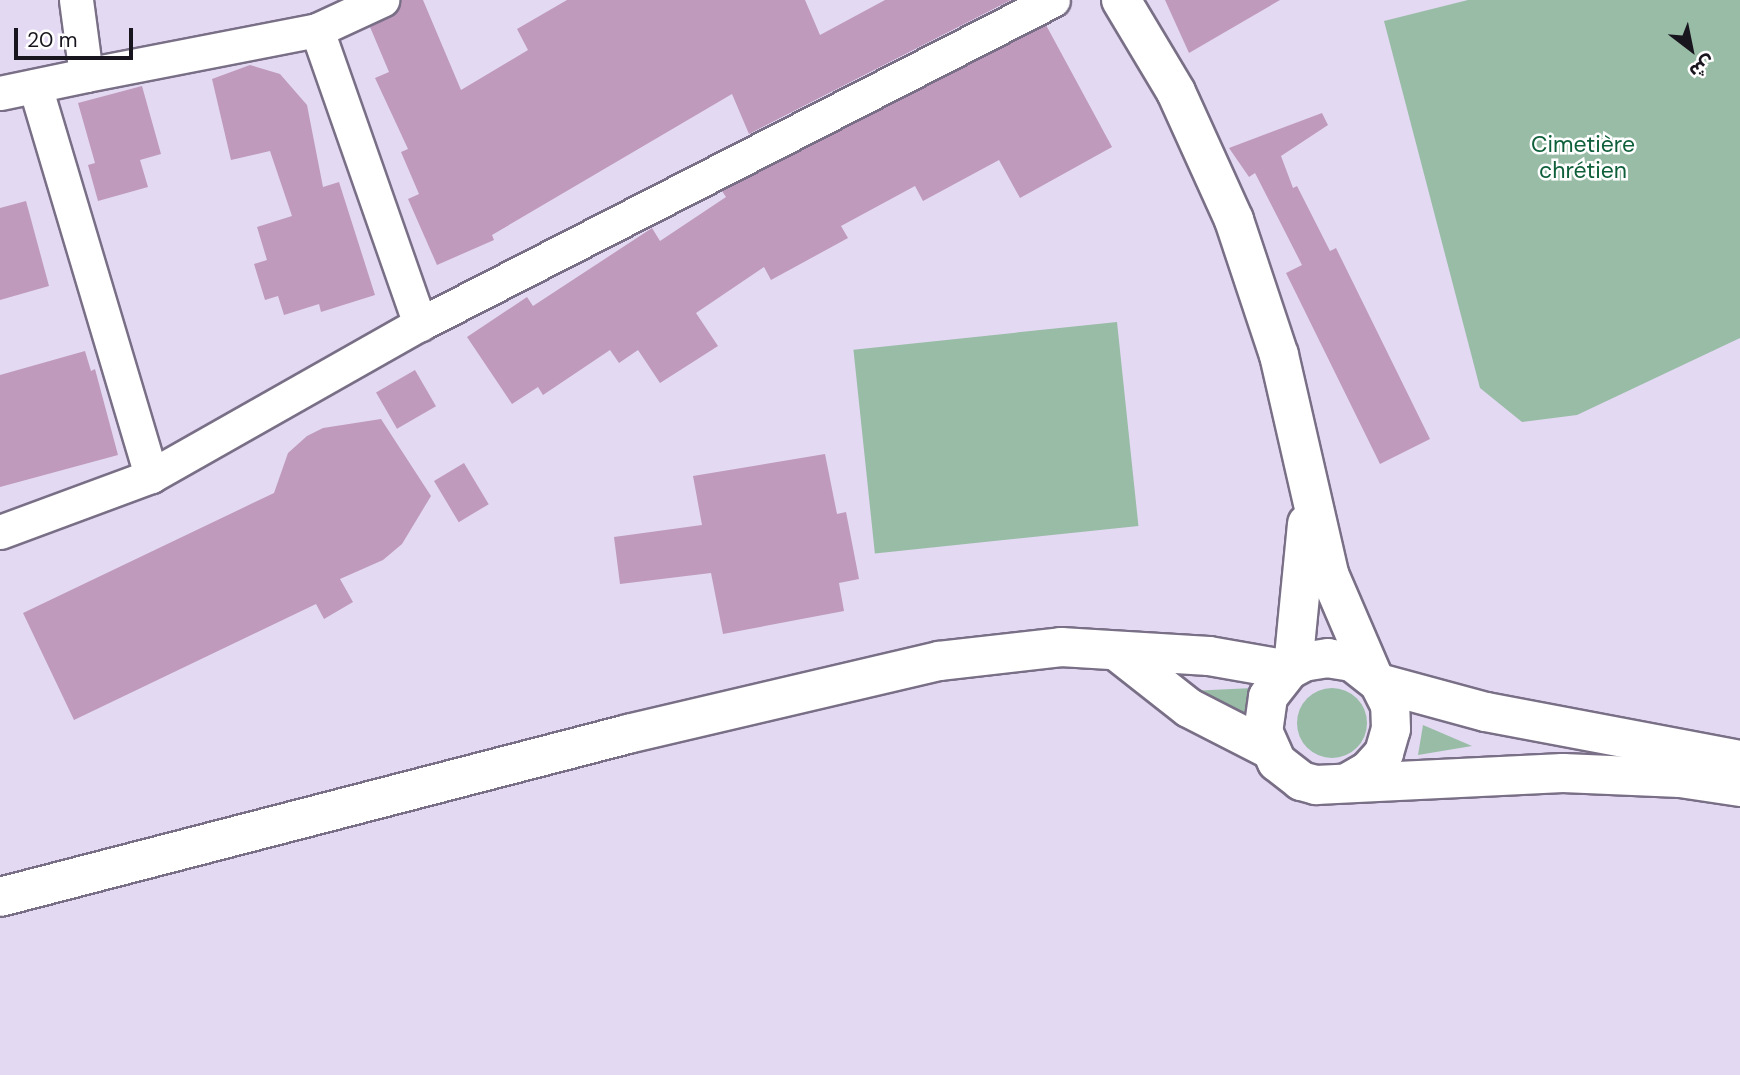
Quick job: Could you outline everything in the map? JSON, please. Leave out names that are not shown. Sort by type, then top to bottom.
[{"type":"main road","points":[[1121,0],[1176,92],[1234,220],[1279,355],[1329,574],[1390,705],[1391,729],[1384,752],[1368,771],[1347,783]]},
{"type":"main road","points":[[1309,494],[1291,669],[1272,690],[1264,714],[1269,749],[1277,762],[1301,781],[1332,786],[1347,783],[1563,773],[1680,778],[1740,787]]},
{"type":"main road","points":[[0,897],[628,734],[939,661],[1061,647],[1119,653],[1209,656],[1291,669],[1328,657],[1352,662],[1376,679],[1486,712],[1740,760]]},
{"type":"main road","points":[[1119,653],[1189,708],[1269,749]]},
{"type":"street","points":[[76,0],[86,75]]},
{"type":"street","points":[[0,93],[317,30],[382,0]]},
{"type":"street","points":[[0,532],[151,476],[420,324],[1047,1]]},
{"type":"street","points":[[317,30],[420,324]]},
{"type":"street","points":[[35,86],[151,476]]},
{"type":"green space","name":"Cimetière chrétien","points":[[1468,0],[1740,0],[1740,338],[1577,415],[1522,422],[1480,388],[1384,21]]},
{"type":"green space","points":[[1117,322],[1138,526],[875,554],[853,350]]},
{"type":"green space","points":[[1253,688],[1244,718],[1189,691]]},
{"type":"green space","points":[[1332,688],[1357,698],[1367,723],[1357,748],[1332,758],[1307,748],[1297,723],[1307,698]]},
{"type":"green space","points":[[1423,725],[1472,746],[1418,755]]},
{"type":"building","points":[[401,0],[423,0],[461,90],[528,50],[517,29],[567,0],[805,0],[820,35],[885,0],[1011,0],[749,134],[732,94],[492,235],[494,240],[437,265],[408,199],[419,194],[401,152],[408,149],[375,78],[389,72],[370,27],[397,12]]},
{"type":"building","points":[[1165,0],[1280,0],[1189,53]]},
{"type":"building","points":[[1046,25],[1112,147],[1020,198],[999,160],[923,201],[915,186],[841,226],[848,238],[771,280],[764,267],[696,313],[718,346],[660,383],[638,350],[619,363],[610,350],[543,395],[538,387],[512,404],[467,337],[527,297],[533,306],[652,228],[660,241],[726,197],[722,191]]},
{"type":"building","points":[[250,65],[280,74],[307,105],[323,187],[339,182],[375,295],[321,312],[319,304],[284,315],[278,296],[265,300],[254,264],[267,260],[257,227],[292,216],[270,151],[231,160],[212,79]]},
{"type":"building","points":[[142,86],[161,154],[140,160],[148,187],[98,201],[88,165],[95,163],[78,103]]},
{"type":"building","points":[[1322,113],[1328,125],[1281,156],[1293,188],[1297,186],[1330,251],[1336,248],[1430,439],[1380,464],[1286,273],[1302,265],[1255,173],[1249,177],[1229,148]]},
{"type":"building","points":[[26,201],[49,286],[0,300],[0,208]]},
{"type":"building","points":[[85,351],[91,371],[95,369],[118,455],[0,487],[0,375]]},
{"type":"building","points":[[415,370],[436,406],[397,429],[376,392]]},
{"type":"building","points":[[381,419],[431,496],[402,544],[383,560],[340,579],[353,602],[324,619],[316,604],[74,720],[23,613],[274,493],[288,453],[307,436],[323,428]]},
{"type":"building","points":[[825,454],[837,514],[846,512],[859,579],[839,583],[844,611],[723,634],[711,573],[620,584],[614,537],[702,525],[693,476]]},
{"type":"building","points":[[464,463],[489,504],[459,522],[434,481]]}]
